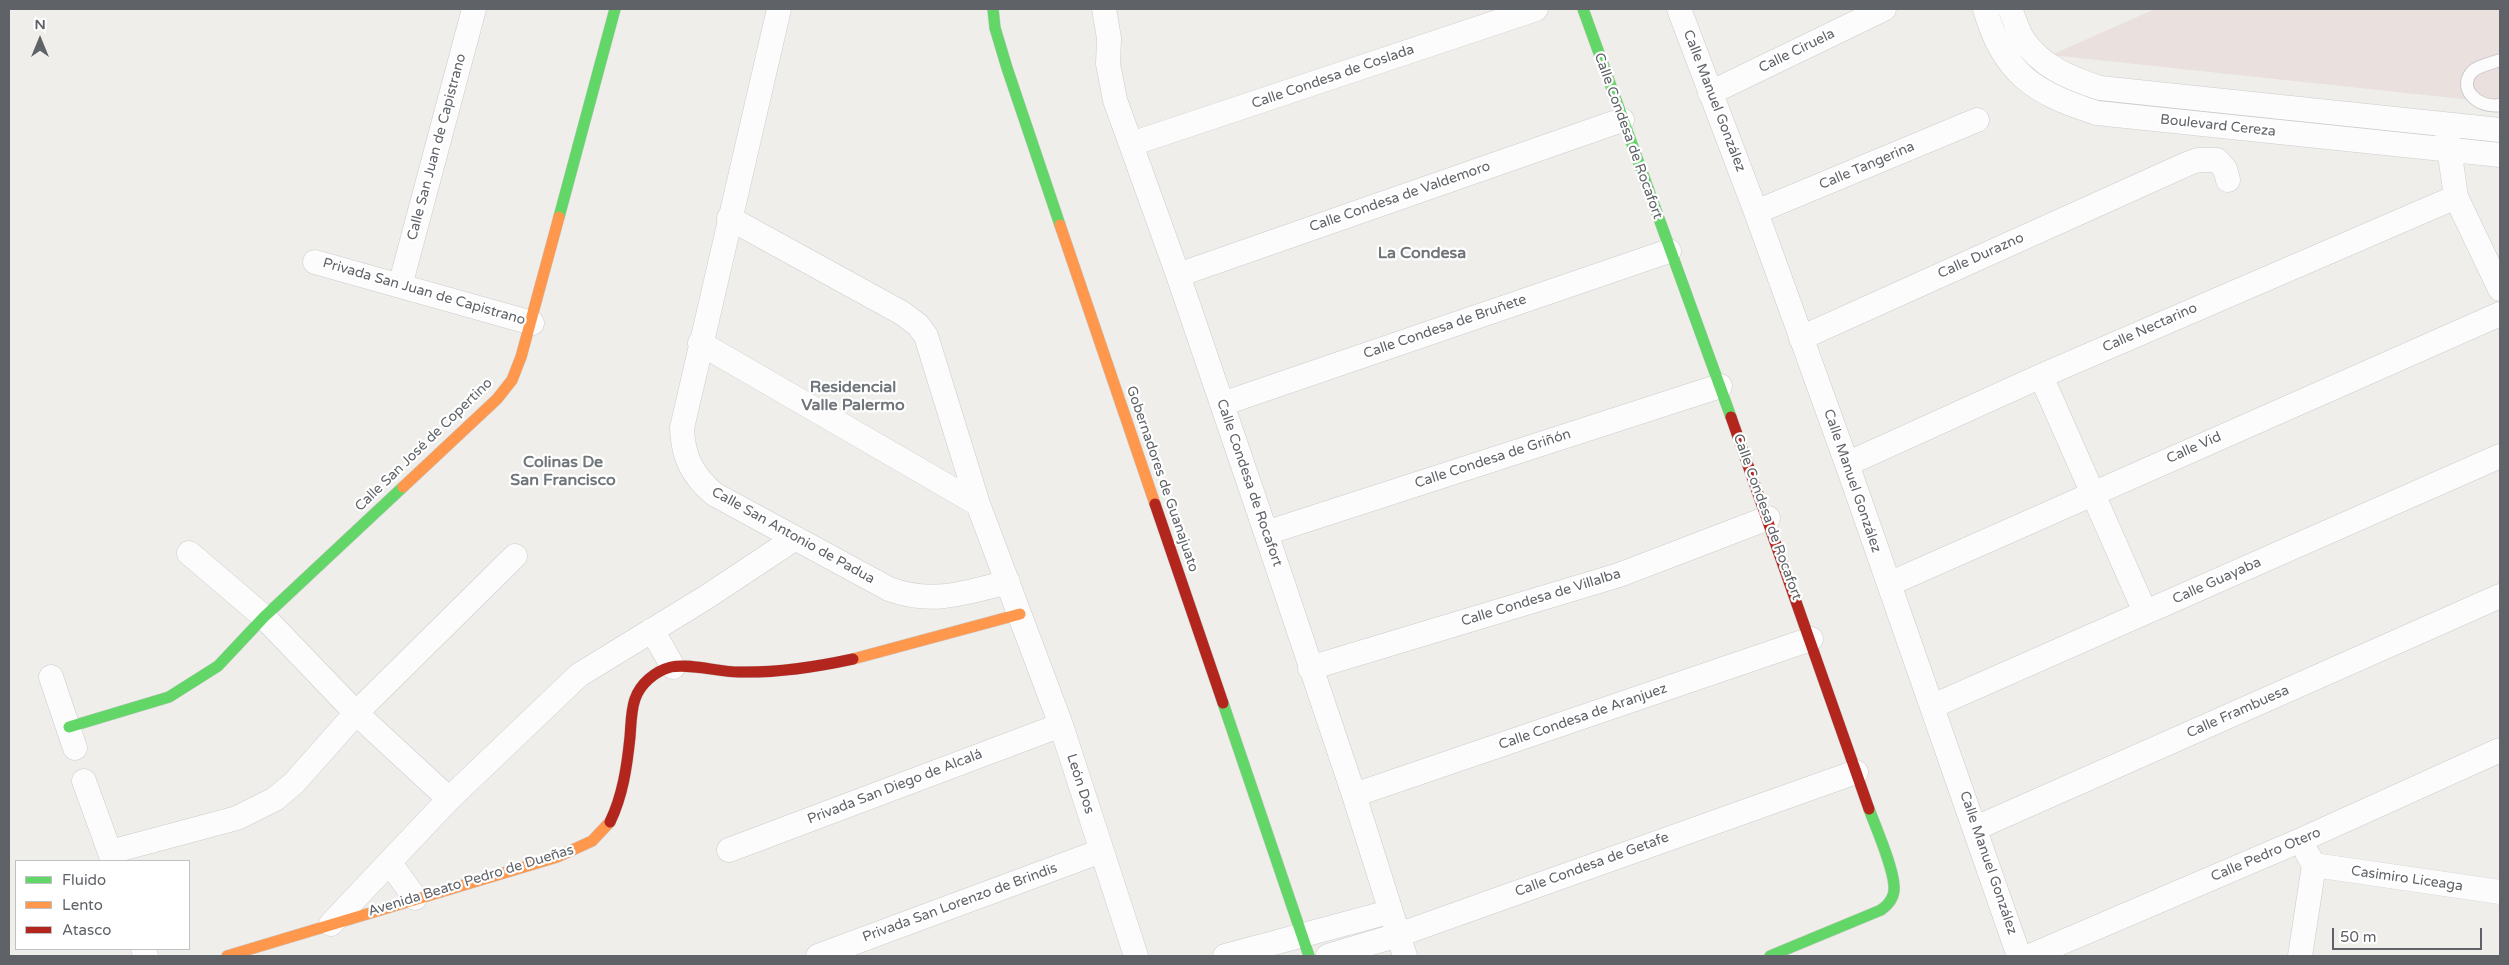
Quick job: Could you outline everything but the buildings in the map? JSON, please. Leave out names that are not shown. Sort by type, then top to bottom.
[{"type":"street","name":"Calle San Juan de Capistrano","points":[[400,286],[474,9]]},
{"type":"street","name":"Calle San José de Copertino","points":[[72,738],[170,697],[218,666],[264,617],[497,399],[512,380],[532,323],[615,9]]},
{"type":"street","name":"Calle San Antonio de Padua","points":[[779,9],[700,343],[682,428],[682,447],[690,467],[699,481],[714,494],[889,589],[905,595],[923,598],[944,597],[1008,582]]},
{"type":"street","name":"Gobernadores de Guanajuato","points":[[993,9],[995,28],[1006,68],[1306,946]]},
{"type":"street","name":"Calle Condesa de Rocafort","points":[[1104,9],[1109,38],[1108,64],[1115,100],[1178,275],[1266,532],[1354,795],[1401,945]]},
{"type":"street","name":"Calle Condesa de Coslada","points":[[1130,144],[1536,9]]},
{"type":"street","name":"Calle Condesa de Rocafort","points":[[1583,9],[1669,251],[1768,518],[1893,877],[1894,895],[1889,905],[1770,956]]},
{"type":"street","name":"Calle Manuel González","points":[[1679,9],[1802,338],[1976,828],[2019,956]]},
{"type":"street","name":"Calle Ciruela","points":[[1710,93],[1884,9]]},
{"type":"street","name":"Boulevard Cereza","points":[[1985,9],[1992,34],[2010,63],[2030,84],[2062,102],[2079,108],[2097,113],[2160,121],[2500,155]]},
{"type":"street","name":"Boulevard Cereza","points":[[2010,9],[2022,38],[2047,65],[2071,79],[2100,88],[2500,130]]},
{"type":"street","name":"Calle Condesa de Valdemoro","points":[[1178,275],[1622,120]]},
{"type":"street","name":"Calle Tangerina","points":[[1756,212],[1977,120]]},
{"type":"street","points":[[2446,124],[2456,197],[2500,290]]},
{"type":"street","name":"Calle Durazno","points":[[1802,338],[2198,160],[2217,160],[2225,169],[2228,180]]},
{"type":"street","name":"Calle Nectarino","points":[[1847,464],[2041,376],[2456,197]]},
{"type":"street","name":"León Dos","points":[[729,218],[902,313],[918,325],[926,336],[978,504],[1061,725],[1136,956]]},
{"type":"street","name":"Calle Condesa de Bruñete","points":[[1222,404],[1669,251]]},
{"type":"street","name":"Privada San Juan de Capistrano","points":[[315,262],[532,323]]},
{"type":"street","name":"Calle Vid","points":[[1889,584],[2500,314]]},
{"type":"street","points":[[700,343],[978,504]]},
{"type":"street","points":[[2041,376],[2145,612]]},
{"type":"street","name":"Calle Condesa de Griñón","points":[[1266,532],[1720,386]]},
{"type":"street","name":"Calle Guayaba","points":[[1933,706],[2500,456]]},
{"type":"street","name":"Calle Condesa de Villalba","points":[[1310,668],[1619,575],[1768,518]]},
{"type":"street","name":"Avenida Beato Pedro de Dueñas","points":[[331,924],[449,799],[579,675],[705,598],[794,538]]},
{"type":"street","points":[[189,553],[264,617],[356,713],[449,799]]},
{"type":"street","points":[[84,781],[112,857],[237,818],[255,810],[275,799],[294,783],[356,713],[515,556]]},
{"type":"street","name":"Calle Frambuesa","points":[[1976,828],[2500,596]]},
{"type":"street","name":"Avenida Beato Pedro de Dueñas","points":[[227,956],[274,949],[331,924],[557,857],[583,846],[602,834],[614,816],[622,790],[634,701],[639,689],[650,677],[673,667],[738,673],[779,671],[814,666],[848,660],[1020,614]]},
{"type":"street","points":[[652,630],[673,667]]},
{"type":"street","name":"Calle Condesa de Aranjuez","points":[[1354,795],[1811,639]]},
{"type":"street","points":[[51,677],[72,738]]},
{"type":"street","name":"Privada San Diego de Alcalá","points":[[730,850],[1061,725]]},
{"type":"street","name":"Calle Pedro Otero","points":[[2030,956],[2301,840],[2500,750]]},
{"type":"street","name":"Calle Condesa de Getafe","points":[[1328,956],[1401,945],[1856,772]]},
{"type":"street","points":[[2300,956],[2314,865],[2301,840]]},
{"type":"street","name":"Privada San Lorenzo de Brindis","points":[[818,956],[1102,851]]},
{"type":"street","points":[[390,863],[415,898]]},
{"type":"street","name":"Casimiro Liceaga","points":[[2314,865],[2500,892]]},
{"type":"street","points":[[1225,956],[1306,946],[1390,912]]},
{"type":"lane","points":[[2500,60],[2473,72],[2468,80],[2469,90],[2477,102],[2482,105],[2500,105]]},
{"type":"shaded area","points":[[2155,9],[2500,9],[2500,103],[2051,55]]},
{"type":"traffic: fast","points":[[559,217],[615,9]]},
{"type":"traffic: fast","points":[[993,9],[995,28],[1007,68],[1060,225]]},
{"type":"traffic: fast","points":[[1583,9],[1731,417]]},
{"type":"traffic: fast","points":[[69,727],[169,697],[218,666],[264,617],[403,487]]},
{"type":"traffic: fast","points":[[1223,703],[1309,956]]},
{"type":"traffic: fast","points":[[1770,956],[1881,910],[1890,902],[1894,891],[1892,873],[1869,809]]},
{"type":"traffic: slow","points":[[403,487],[497,399],[512,380],[521,357],[559,217]]},
{"type":"traffic: slow","points":[[1060,225],[1155,504]]},
{"type":"traffic: slow","points":[[853,659],[1020,614]]},
{"type":"traffic: slow","points":[[227,956],[557,857],[592,841],[610,822]]},
{"type":"traffic: jam","points":[[1731,417],[1869,809]]},
{"type":"traffic: jam","points":[[1155,504],[1223,703]]},
{"type":"traffic: jam","points":[[610,822],[624,780],[634,703],[640,688],[654,675],[665,669],[678,666],[731,672],[768,672],[811,667],[853,659]]},
{"type":"district","name":"La Condesa","points":[[1422,254]]},
{"type":"district","name":"Residencial Valle Palermo","points":[[853,397]]},
{"type":"district","name":"Colinas De San Francisco","points":[[563,472]]}]
